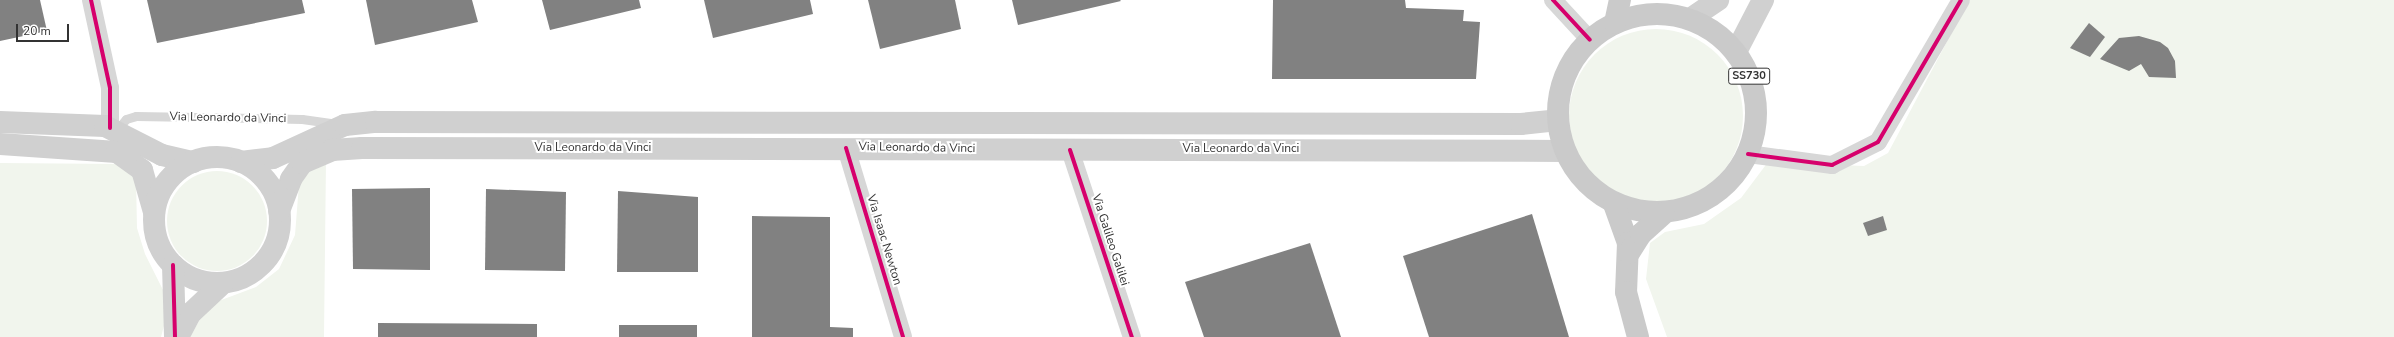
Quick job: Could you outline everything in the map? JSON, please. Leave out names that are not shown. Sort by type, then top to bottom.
[{"type":"main road","points":[[1615,24],[1620,0]]},
{"type":"main road","points":[[1690,19],[1718,0]]},
{"type":"main road","name":"SS730","points":[[1736,52],[1762,0]]},
{"type":"main road","name":"SS730","points":[[1657,7],[1690,19],[1715,32],[1736,52],[1749,75],[1756,101],[1755,128],[1748,154],[1734,176],[1714,194],[1690,207],[1664,213],[1638,211],[1614,204],[1594,190],[1577,172],[1565,151],[1558,120],[1560,89],[1573,61],[1590,40],[1615,24],[1657,7]]},
{"type":"main road","name":"Via Leonardo da Vinci","points":[[241,162],[273,158],[345,125],[376,122],[1521,124],[1558,120]]},
{"type":"main road","points":[[0,122],[113,129],[162,156],[193,162]]},
{"type":"main road","points":[[0,144],[117,152],[142,170],[155,214],[158,242],[173,265],[196,279],[223,283]]},
{"type":"main road","name":"Via Leonardo da Vinci","points":[[279,211],[290,178],[302,164],[332,150],[846,148],[1565,151]]},
{"type":"main road","points":[[155,214],[163,188],[181,169],[193,162],[217,157],[241,162],[266,181],[279,211],[278,236],[266,259],[247,275],[223,283],[191,313],[177,337]]},
{"type":"main road","points":[[1614,204],[1629,253],[1626,292],[1638,337]]},
{"type":"main road","points":[[1629,253],[1641,234],[1664,213]]},
{"type":"main road","points":[[173,265],[177,337]]},
{"type":"street","points":[[91,0],[110,88],[113,129]]},
{"type":"street","points":[[1554,0],[1590,40]]},
{"type":"street","points":[[1748,154],[1832,165],[1878,142],[1961,0]]},
{"type":"street","name":"Via Isaac Newton","points":[[846,148],[903,337]]},
{"type":"street","name":"Via Galileo Galilei","points":[[1070,150],[1132,337]]},
{"type":"lane","name":"Via Leonardo da Vinci","points":[[113,129],[126,119],[136,116],[302,119],[345,125]]},
{"type":"shaded area","points":[[1969,0],[2394,0],[2394,337],[1667,337],[1646,279],[1650,243],[1665,232],[1704,224],[1741,198],[1768,162],[1864,166],[1888,153]]},
{"type":"shaded area","points":[[1656,29],[1673,31],[1697,39],[1711,49],[1723,61],[1733,75],[1739,91],[1743,116],[1741,133],[1733,157],[1723,171],[1711,183],[1697,193],[1681,199],[1656,203],[1639,201],[1615,193],[1601,183],[1589,171],[1579,157],[1573,141],[1569,116],[1571,99],[1579,75],[1589,61],[1601,49],[1615,39],[1631,33]]},
{"type":"shaded area","points":[[326,161],[324,337],[190,337],[208,305],[256,287],[279,269],[295,235],[299,184],[310,167]]},
{"type":"shaded area","points":[[0,163],[119,164],[136,180],[137,228],[145,254],[163,290],[165,322],[161,337],[0,337]]},
{"type":"shaded area","points":[[217,171],[227,172],[245,179],[259,193],[266,211],[266,231],[259,249],[245,263],[227,270],[217,271],[207,270],[189,263],[175,249],[168,231],[167,221],[168,211],[175,193],[189,179],[207,172]]},
{"type":"building","points":[[0,0],[40,0],[47,31],[0,41]]},
{"type":"building","points":[[147,0],[302,0],[305,13],[157,43]]},
{"type":"building","points":[[366,0],[472,0],[478,22],[375,45]]},
{"type":"building","points":[[542,0],[639,0],[641,8],[550,30]]},
{"type":"building","points":[[704,0],[810,0],[813,14],[713,38]]},
{"type":"building","points":[[868,0],[955,0],[961,29],[880,49]]},
{"type":"building","points":[[1012,0],[1120,0],[1121,1],[1018,25]]},
{"type":"building","points":[[1273,0],[1405,0],[1406,8],[1464,10],[1463,21],[1480,22],[1476,79],[1272,79]]},
{"type":"building","points":[[2089,23],[2105,37],[2090,57],[2070,48]]},
{"type":"building","points":[[2139,36],[2160,42],[2168,48],[2175,61],[2176,78],[2149,77],[2141,64],[2129,71],[2100,59],[2119,38]]},
{"type":"building","points":[[430,188],[430,270],[353,269],[352,189]]},
{"type":"building","points":[[486,189],[566,192],[565,271],[485,270]]},
{"type":"building","points":[[618,191],[698,197],[698,272],[617,272]]},
{"type":"building","points":[[1532,214],[1569,337],[1429,337],[1403,256]]},
{"type":"building","points":[[752,216],[830,217],[830,327],[853,328],[853,337],[752,337]]},
{"type":"building","points":[[1883,216],[1887,230],[1868,236],[1863,223]]},
{"type":"building","points":[[1310,243],[1341,337],[1204,337],[1185,282]]},
{"type":"building","points":[[378,323],[537,324],[537,337],[378,337]]},
{"type":"building","points":[[619,325],[697,325],[697,337],[619,337]]},
{"type":"cycle path","points":[[91,0],[110,88],[110,128]]},
{"type":"cycle path","points":[[1553,0],[1590,40]]},
{"type":"cycle path","points":[[1748,154],[1832,165],[1878,142],[1961,0]]},
{"type":"cycle path","points":[[846,148],[903,337]]},
{"type":"cycle path","points":[[1070,150],[1132,337]]},
{"type":"cycle path","points":[[173,265],[175,337]]}]
